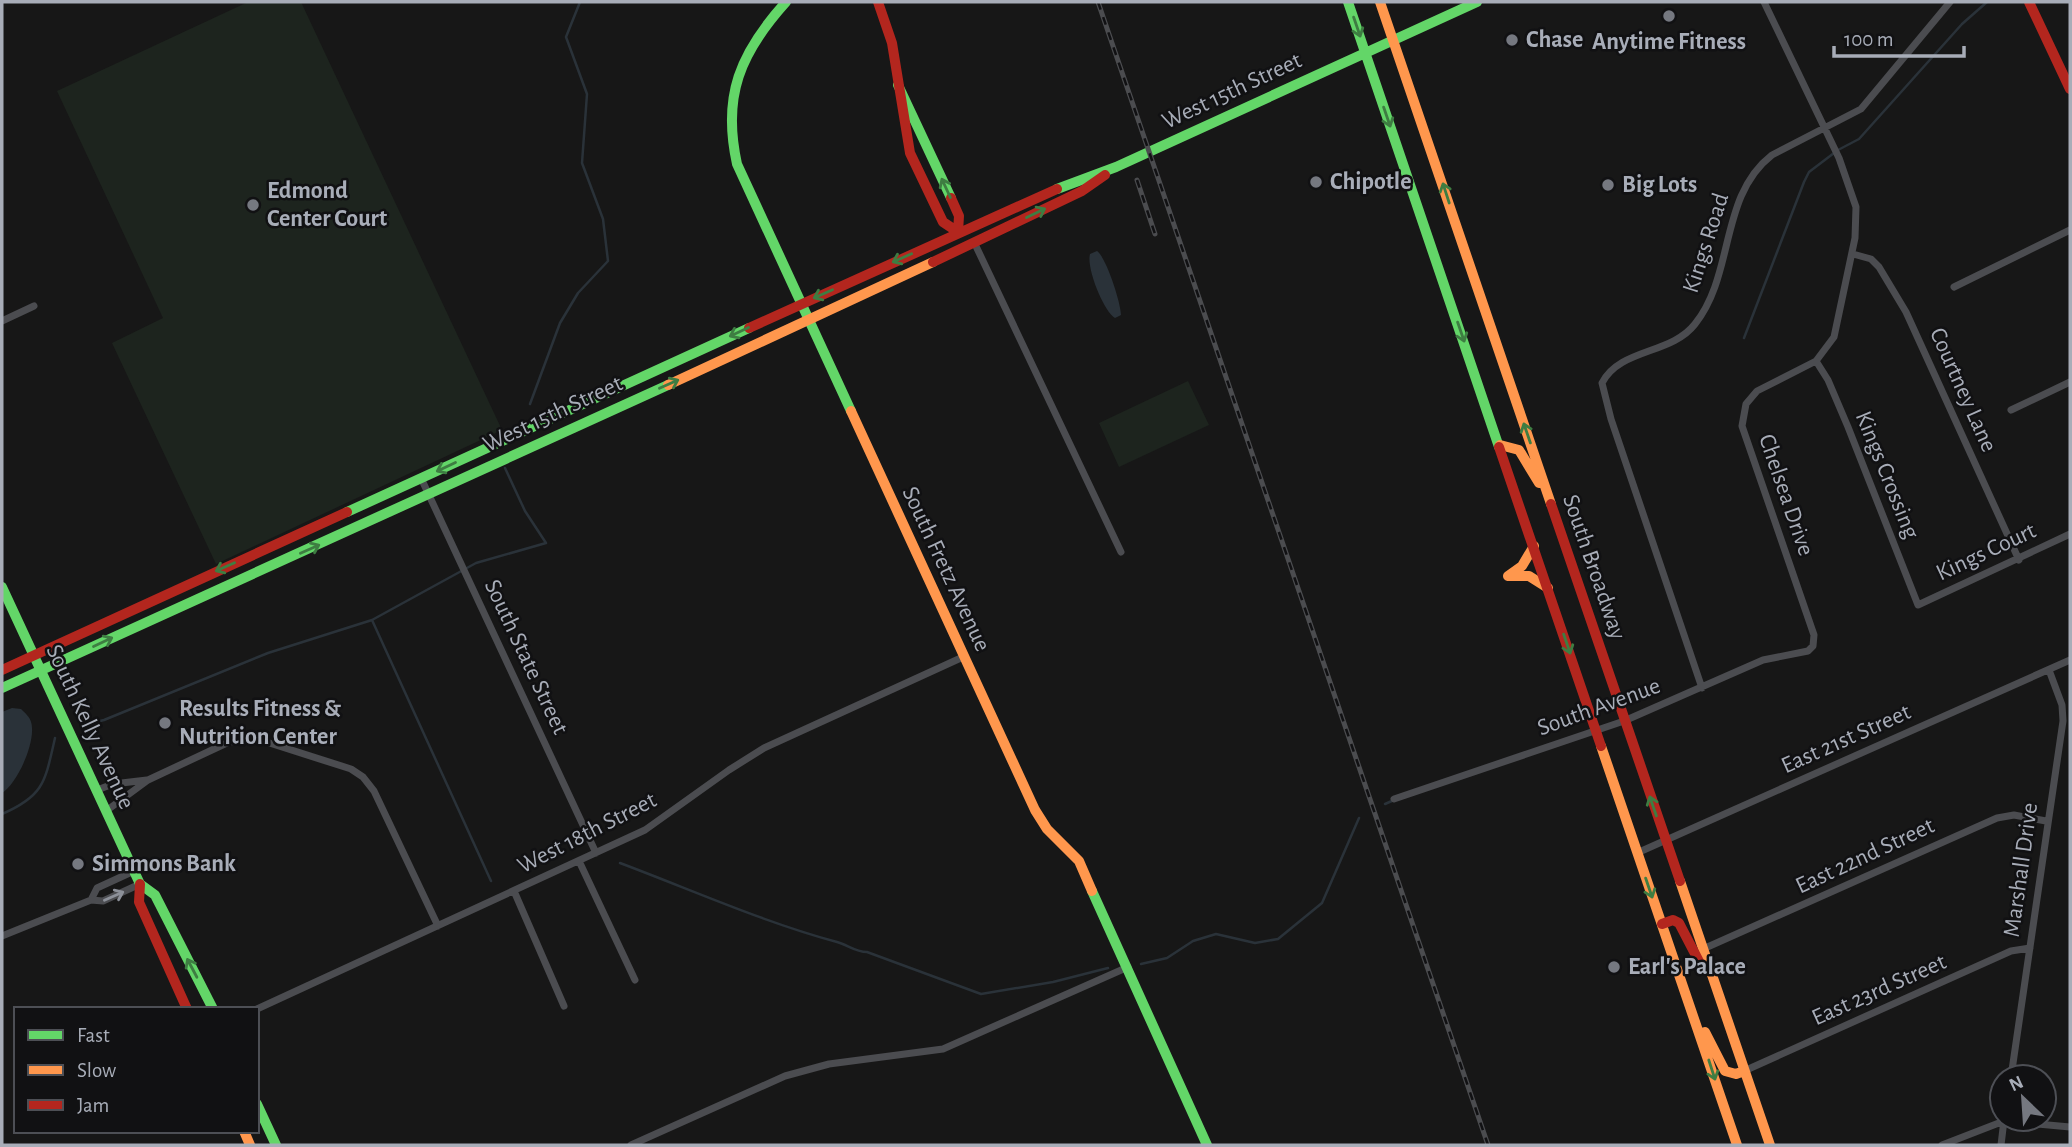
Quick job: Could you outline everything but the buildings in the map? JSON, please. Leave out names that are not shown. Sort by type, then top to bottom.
[{"type":"main road","name":"South Fretz Avenue","points":[[786,2],[751,44],[739,66],[733,85],[729,124],[737,164],[1039,818],[1079,861],[1207,1145]]},
{"type":"main road","points":[[878,2],[892,43],[910,153],[943,222],[974,242]]},
{"type":"main road","name":"South Broadway","points":[[1348,2],[1737,1145]]},
{"type":"main road","name":"South Broadway","points":[[1380,2],[1770,1145]]},
{"type":"main road","name":"West 15th Street","points":[[2,670],[958,232],[1048,192],[1116,167],[1478,2]]},
{"type":"main road","points":[[2029,2],[2070,89]]},
{"type":"main road","points":[[898,85],[960,216],[958,232]]},
{"type":"main road","name":"West 15th Street","points":[[2,688],[429,495],[974,242],[1082,191],[1116,167]]},
{"type":"main road","points":[[1500,445],[1519,450],[1549,498]]},
{"type":"main road","points":[[1534,546],[1522,566],[1508,576],[1529,576],[1548,588]]},
{"type":"main road","name":"South Kelly Avenue","points":[[2,587],[140,884],[139,902],[186,1007]]},
{"type":"main road","name":"South Kelly Avenue","points":[[140,884],[155,895],[212,1007]]},
{"type":"main road","points":[[1662,924],[1673,920],[1679,923],[1719,996]]},
{"type":"main road","points":[[1693,1014],[1717,1052],[1725,1071],[1736,1074],[1744,1071]]},
{"type":"main road","points":[[259,1108],[276,1145]]},
{"type":"street","name":"Chelsea Drive","points":[[1765,2],[1826,127],[1856,207],[1853,254],[1834,337],[1816,361],[1757,391],[1746,404],[1742,426],[1814,635],[1813,646]]},
{"type":"street","name":"Kings Road","points":[[1702,688],[1603,396],[1602,383],[1609,370],[1620,362],[1671,343],[1694,325],[1711,298],[1739,200],[1748,180],[1772,155],[1861,109],[1951,2]]},
{"type":"street","points":[[1954,287],[2070,230]]},
{"type":"street","points":[[974,242],[1121,552]]},
{"type":"street","name":"Courtney Lane","points":[[1853,254],[1871,259],[1879,267],[1906,312],[2019,560]]},
{"type":"street","points":[[2,321],[34,306]]},
{"type":"street","name":"Kings Crossing","points":[[1816,361],[1828,380],[1848,427],[1918,605]]},
{"type":"street","points":[[2011,410],[2070,382]]},
{"type":"street","name":"South State Street","points":[[421,478],[597,853]]},
{"type":"street","name":"Kings Court","points":[[1918,605],[2070,534]]},
{"type":"street","name":"South Avenue","points":[[1394,799],[1624,721],[1763,660],[1783,653],[1808,651],[1813,646]]},
{"type":"street","name":"West 18th Street","points":[[259,1008],[597,853],[662,820],[729,769],[764,748],[963,657]]},
{"type":"street","name":"East 21st Street","points":[[1637,853],[2070,660]]},
{"type":"street","name":"Marshall Drive","points":[[2013,1063],[2046,821],[2063,721],[2062,705],[2049,670]]},
{"type":"street","points":[[106,811],[148,780],[229,742],[243,739],[257,739],[351,769],[363,777],[374,791],[438,926]]},
{"type":"street","points":[[97,790],[113,784],[148,780]]},
{"type":"street","name":"East 22nd Street","points":[[1703,949],[1985,823],[2014,815],[2046,821]]},
{"type":"street","points":[[579,861],[635,980]]},
{"type":"street","points":[[91,900],[97,888],[134,871]]},
{"type":"street","points":[[2,936],[91,900],[103,901],[140,884]]},
{"type":"street","points":[[514,891],[564,1006]]},
{"type":"street","name":"East 23rd Street","points":[[1744,1071],[2011,951],[2030,948]]},
{"type":"street","points":[[631,1145],[785,1076],[810,1068],[943,1049],[1128,967]]},
{"type":"street","points":[[1942,1145],[1988,1126]]},
{"type":"shaded area","name":"Edmond Center Court","points":[[248,2],[301,2],[502,430],[216,564],[112,343],[163,318],[57,91]]},
{"type":"shaded area","points":[[1097,251],[1109,271],[1119,301],[1121,315],[1115,318],[1101,299],[1093,279],[1090,254]]},
{"type":"shaded area","points":[[1188,381],[1209,425],[1119,467],[1099,423]]},
{"type":"shaded area","points":[[12,708],[21,709],[30,718],[31,740],[19,772],[2,793],[2,712]]},
{"type":"waterway","points":[[530,404],[560,323],[578,293],[608,261],[603,219],[582,163],[587,94],[566,37],[580,2]]},
{"type":"waterway","points":[[1744,338],[1809,172],[1838,150],[1859,139],[1962,24],[1987,2]]},
{"type":"waterway","points":[[84,725],[104,720],[268,653],[372,620],[476,563],[546,543],[525,511],[505,468]]},
{"type":"waterway","points":[[372,620],[491,881]]},
{"type":"waterway","points":[[2,814],[35,794],[45,777],[55,738]]},
{"type":"waterway","points":[[1385,804],[1394,800]]},
{"type":"waterway","points":[[1141,964],[1167,958],[1193,941],[1216,934],[1255,943],[1278,939],[1322,903],[1359,818]]},
{"type":"waterway","points":[[620,863],[755,915],[981,994],[1053,982],[1108,968]]},
{"type":"railway","points":[[1098,2],[1488,1145]]},
{"type":"railway","points":[[1137,180],[1155,234]]},
{"type":"traffic: fast","points":[[786,2],[746,58],[734,96],[733,140],[737,164],[851,411]]},
{"type":"traffic: fast","points":[[1348,2],[1499,447]]},
{"type":"traffic: fast","points":[[1057,189],[1116,167],[1477,2]]},
{"type":"traffic: fast","points":[[898,85],[951,198]]},
{"type":"traffic: fast","points":[[347,512],[749,328]]},
{"type":"traffic: fast","points":[[2,688],[668,385]]},
{"type":"traffic: fast","points":[[2,587],[140,884],[155,895],[212,1007]]},
{"type":"traffic: fast","points":[[1092,891],[1207,1145]]},
{"type":"traffic: fast","points":[[259,1108],[276,1145]]},
{"type":"traffic: slow","points":[[1380,2],[1551,504]]},
{"type":"traffic: slow","points":[[668,385],[933,262]]},
{"type":"traffic: slow","points":[[851,411],[1035,810],[1047,829],[1079,861],[1092,891]]},
{"type":"traffic: slow","points":[[1500,445],[1519,450],[1539,483]]},
{"type":"traffic: slow","points":[[1508,576],[1522,566],[1534,546]]},
{"type":"traffic: slow","points":[[1508,576],[1529,576],[1548,588]]},
{"type":"traffic: slow","points":[[1601,746],[1737,1145]]},
{"type":"traffic: slow","points":[[1680,881],[1770,1145]]},
{"type":"traffic: slow","points":[[1705,1032],[1725,1071],[1736,1074],[1744,1071]]},
{"type":"traffic: slow","points":[[245,1133],[250,1145]]},
{"type":"traffic: jam","points":[[878,2],[892,43],[910,153],[943,222],[958,232],[959,216],[951,198]]},
{"type":"traffic: jam","points":[[2029,2],[2070,89]]},
{"type":"traffic: jam","points":[[933,262],[1082,191],[1105,175]]},
{"type":"traffic: jam","points":[[749,328],[1057,189]]},
{"type":"traffic: jam","points":[[1499,447],[1601,746]]},
{"type":"traffic: jam","points":[[1551,504],[1680,881]]},
{"type":"traffic: jam","points":[[2,670],[347,512]]},
{"type":"traffic: jam","points":[[140,884],[139,902],[186,1007]]},
{"type":"traffic: jam","points":[[1662,924],[1673,920],[1679,923],[1704,971]]},
{"type":"place","name":"Anytime Fitness","points":[[1669,16]]},
{"type":"place","name":"Chase","points":[[1512,40]]},
{"type":"place","name":"Chipotle","points":[[1316,182]]},
{"type":"place","name":"Big Lots","points":[[1608,185]]},
{"type":"place","name":"Edmond Center Court","points":[[253,205]]},
{"type":"place","name":"Results Fitness & Nutrition Center","points":[[165,723]]},
{"type":"place","name":"Simmons Bank","points":[[78,864]]},
{"type":"place","name":"Earl's Palace","points":[[1614,967]]}]
